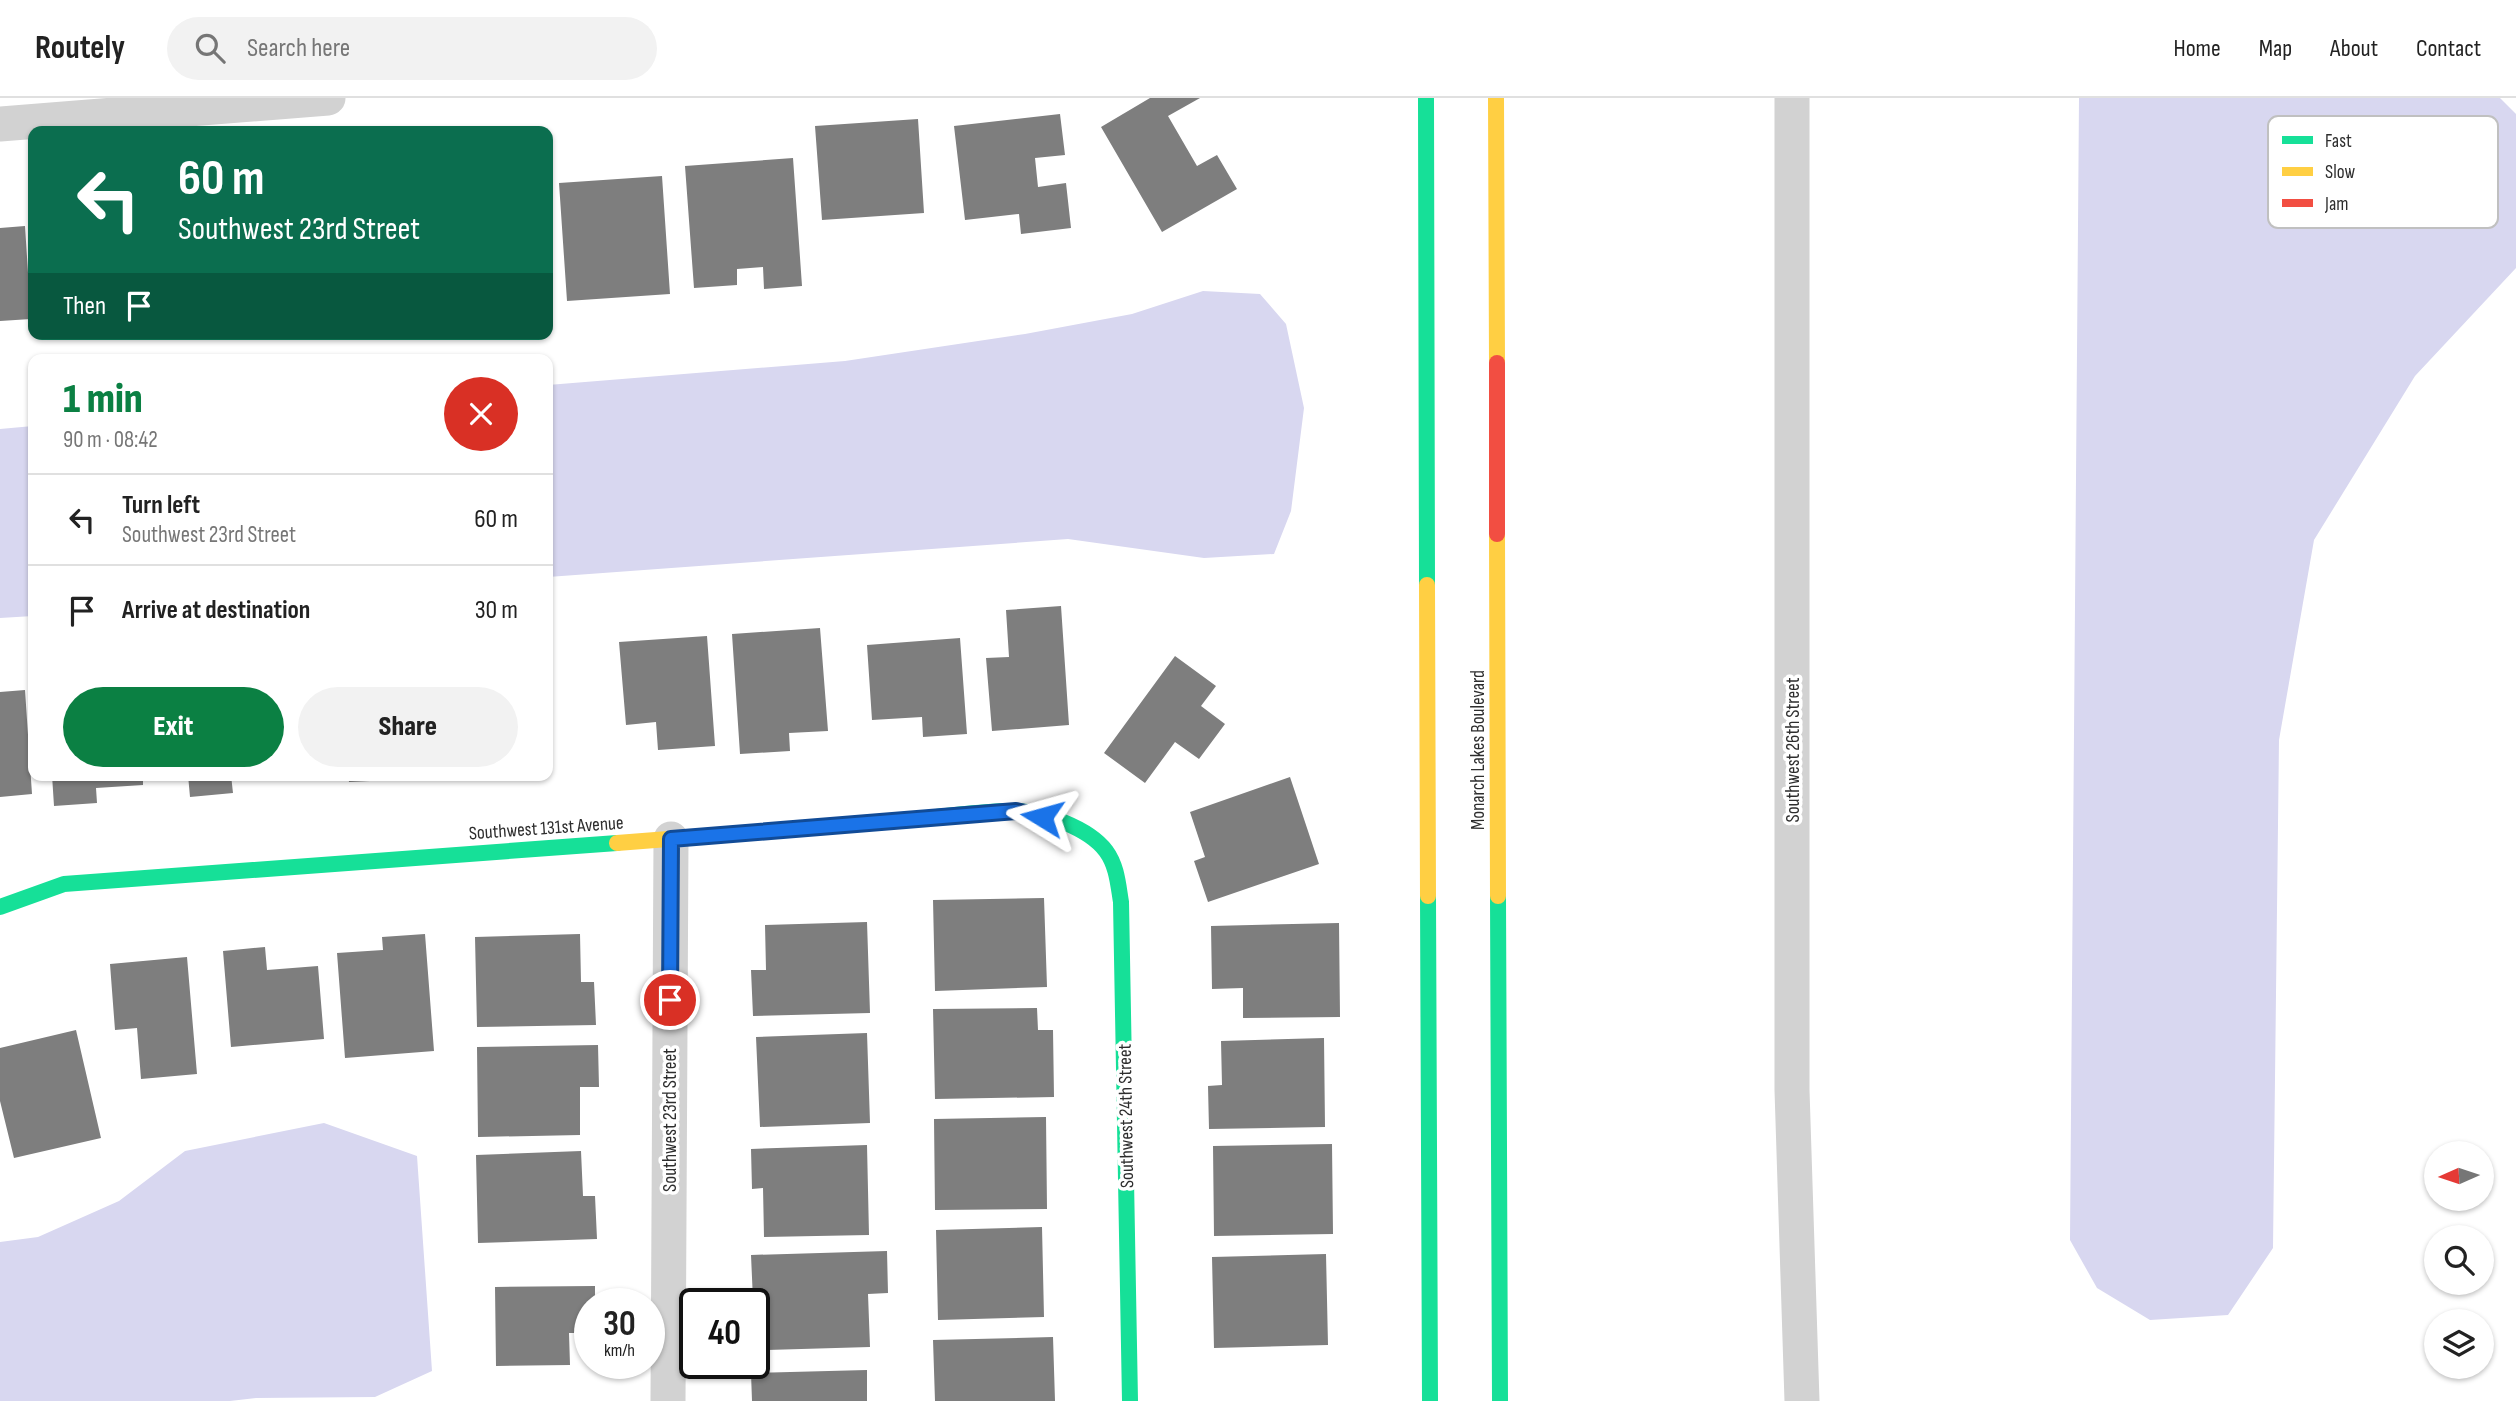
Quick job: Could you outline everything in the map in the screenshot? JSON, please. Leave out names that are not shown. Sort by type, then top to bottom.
[{"type":"street","points":[[0,124],[328,98]]},
{"type":"street","points":[[1426,98],[1430,1401]]},
{"type":"street","name":"Monarch Lakes Boulevard","points":[[1496,98],[1500,1401]]},
{"type":"street","name":"Southwest 26th Street","points":[[1792,98],[1792,1090],[1802,1401]]},
{"type":"street","name":"Southwest 131st Avenue","points":[[0,907],[64,884],[1016,811],[1068,822],[1093,838]]},
{"type":"street","name":"Southwest 24th Street","points":[[1093,838],[1113,863],[1121,902],[1130,1401]]},
{"type":"street","name":"Southwest 23rd Street","points":[[668,1401],[671,839]]},
{"type":"water","points":[[2079,98],[2500,98],[2516,114],[2516,268],[2415,376],[2314,540],[2279,740],[2273,1248],[2228,1315],[2150,1320],[2097,1288],[2070,1240]]},
{"type":"water","points":[[1203,291],[1260,294],[1286,324],[1304,408],[1291,511],[1274,554],[1204,558],[1068,539],[553,577],[553,385],[845,361],[1025,334],[1132,314]]},
{"type":"water","points":[[28,426],[28,616],[0,618],[0,429]]},
{"type":"water","points":[[324,1123],[417,1156],[432,1371],[375,1397],[256,1398],[230,1401],[0,1401],[0,1242],[38,1237],[119,1201],[185,1151]]},
{"type":"building","points":[[1150,98],[1200,98],[1168,116],[1197,166],[1217,155],[1237,189],[1162,232],[1101,127]]},
{"type":"building","points":[[1060,114],[1065,155],[1035,158],[1038,187],[1066,183],[1071,228],[1021,234],[1019,214],[965,220],[954,126]]},
{"type":"building","points":[[918,119],[924,213],[822,220],[815,126]]},
{"type":"building","points":[[793,158],[802,286],[764,289],[763,267],[737,269],[737,285],[694,288],[685,166]]},
{"type":"building","points":[[662,176],[670,294],[567,301],[559,183]]},
{"type":"building","points":[[25,226],[28,319],[0,321],[0,228]]},
{"type":"building","points":[[1061,606],[1069,725],[992,731],[986,658],[1009,657],[1006,610]]},
{"type":"building","points":[[820,628],[828,731],[789,733],[790,751],[740,754],[732,634]]},
{"type":"building","points":[[707,636],[715,746],[658,750],[656,722],[626,725],[619,642]]},
{"type":"building","points":[[960,638],[967,734],[923,737],[922,717],[872,720],[867,645]]},
{"type":"building","points":[[1175,656],[1216,686],[1201,706],[1225,724],[1199,759],[1175,742],[1145,783],[1104,753]]},
{"type":"building","points":[[25,690],[28,781],[31,781],[32,794],[0,797],[0,692]]},
{"type":"building","points":[[1290,777],[1319,864],[1208,902],[1194,861],[1205,857],[1190,812]]},
{"type":"building","points":[[52,781],[143,781],[143,785],[96,788],[97,803],[54,806]]},
{"type":"building","points":[[189,781],[232,781],[233,793],[190,797]]},
{"type":"building","points":[[1044,898],[1047,987],[935,991],[933,900]]},
{"type":"building","points":[[867,922],[870,1013],[753,1016],[751,970],[766,970],[765,925]]},
{"type":"building","points":[[1339,923],[1340,1017],[1243,1018],[1243,988],[1212,989],[1211,926]]},
{"type":"building","points":[[425,934],[434,1051],[345,1058],[337,953],[383,950],[382,937]]},
{"type":"building","points":[[580,934],[581,982],[594,982],[596,1025],[477,1027],[475,937]]},
{"type":"building","points":[[265,947],[267,970],[318,966],[324,1039],[231,1047],[223,951]]},
{"type":"building","points":[[187,957],[197,1074],[141,1079],[137,1028],[115,1030],[110,964]]},
{"type":"building","points":[[1037,1008],[1038,1030],[1053,1030],[1054,1097],[935,1099],[933,1009]]},
{"type":"building","points":[[76,1030],[101,1138],[14,1158],[0,1101],[0,1048]]},
{"type":"building","points":[[867,1033],[870,1123],[760,1127],[756,1037]]},
{"type":"building","points":[[1324,1038],[1325,1127],[1209,1129],[1208,1086],[1222,1085],[1221,1041]]},
{"type":"building","points":[[598,1045],[599,1087],[580,1087],[580,1135],[478,1137],[477,1047]]},
{"type":"building","points":[[1046,1117],[1047,1209],[935,1210],[934,1119]]},
{"type":"building","points":[[1332,1144],[1333,1234],[1214,1236],[1213,1146]]},
{"type":"building","points":[[867,1145],[869,1235],[764,1237],[763,1188],[752,1189],[751,1149]]},
{"type":"building","points":[[581,1151],[583,1196],[595,1196],[597,1239],[478,1243],[476,1155]]},
{"type":"building","points":[[1042,1227],[1044,1317],[938,1320],[936,1230]]},
{"type":"building","points":[[887,1251],[888,1293],[868,1294],[870,1347],[770,1350],[770,1288],[752,1288],[751,1255]]},
{"type":"building","points":[[1326,1254],[1328,1345],[1214,1348],[1212,1257]]},
{"type":"building","points":[[595,1286],[574,1288],[574,1333],[569,1333],[570,1365],[496,1366],[495,1287]]},
{"type":"building","points":[[1053,1337],[1055,1401],[935,1401],[933,1340]]},
{"type":"building","points":[[867,1370],[867,1401],[752,1401],[751,1379],[770,1379],[770,1373]]},
{"type":"traffic: fast","points":[[1426,98],[1427,585]]},
{"type":"traffic: fast","points":[[896,821],[999,811],[1038,814],[1064,822],[1088,835],[1106,851],[1113,863],[1121,902],[1130,1401]]},
{"type":"traffic: fast","points":[[0,907],[64,884],[617,843]]},
{"type":"traffic: fast","points":[[1428,896],[1430,1401]]},
{"type":"traffic: fast","points":[[1498,896],[1500,1401]]},
{"type":"traffic: slow","points":[[1496,98],[1497,363]]},
{"type":"traffic: slow","points":[[1497,534],[1498,896]]},
{"type":"traffic: slow","points":[[1427,585],[1428,896]]},
{"type":"traffic: slow","points":[[617,843],[896,821]]},
{"type":"traffic: jam","points":[[1497,363],[1497,534]]},
{"type":"route","points":[[670,1000],[671,839],[1016,811],[1042,817]]}]
